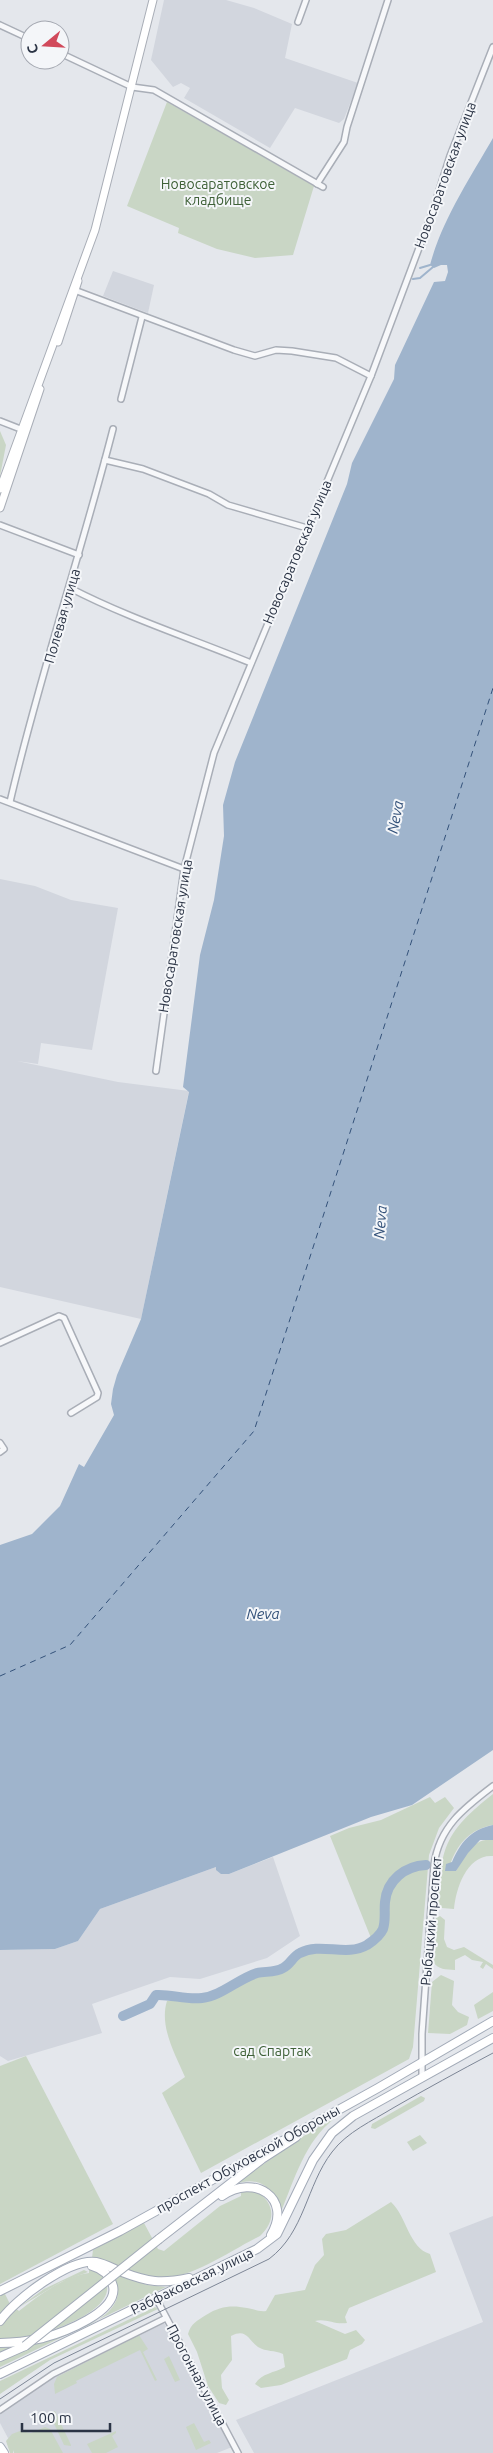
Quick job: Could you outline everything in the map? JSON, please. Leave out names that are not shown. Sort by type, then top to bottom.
[{"type":"main road","points":[[0,489],[76,291],[104,198],[153,0]]},
{"type":"main road","points":[[0,508],[24,430],[72,290],[80,273]]},
{"type":"main road","name":"проспект Обуховской Обороны","points":[[0,2291],[120,2230],[422,2063],[493,2021]]},
{"type":"main road","name":"проспект Обуховской Обороны","points":[[332,2133],[353,2116],[493,2038]]},
{"type":"main road","points":[[0,2357],[24,2346],[262,2159],[313,2124]]},
{"type":"main road","name":"Рабфаковская улица","points":[[0,2374],[257,2249],[277,2234],[313,2160],[332,2133]]},
{"type":"main road","points":[[192,2214],[205,2208],[228,2192],[247,2186],[261,2188],[273,2200],[277,2215],[271,2235],[257,2249]]},
{"type":"main road","points":[[0,2321],[16,2302],[39,2285],[82,2263],[94,2262],[158,2283],[171,2282],[204,2274]]},
{"type":"main road","points":[[0,2344],[44,2338],[93,2316],[107,2307],[112,2299],[113,2290],[109,2277],[104,2271],[92,2266],[68,2270]]},
{"type":"main road","points":[[0,2446],[4,2453]]},
{"type":"street","points":[[298,22],[306,0]]},
{"type":"street","points":[[318,184],[344,142],[388,0]]},
{"type":"street","points":[[0,25],[20,34]]},
{"type":"street","name":"Новосаратовская улица","points":[[156,1071],[184,869],[214,753],[371,376],[450,156],[493,47]]},
{"type":"street","points":[[70,59],[132,87],[154,90],[323,187]]},
{"type":"street","points":[[76,291],[142,317],[255,356],[276,350],[336,358],[371,376]]},
{"type":"street","points":[[121,399],[142,317]]},
{"type":"street","points":[[0,421],[24,430]]},
{"type":"street","name":"Полевая улица","points":[[10,802],[21,754],[70,588],[113,429]]},
{"type":"street","points":[[105,460],[143,468],[200,490],[228,506],[307,528]]},
{"type":"street","points":[[0,526],[79,555]]},
{"type":"street","points":[[70,588],[111,609],[170,629],[251,663]]},
{"type":"street","points":[[0,799],[184,869]]},
{"type":"street","points":[[0,1343],[59,1316],[64,1318],[98,1393],[97,1397],[71,1413]]},
{"type":"street","points":[[0,1444],[4,1449],[0,1452]]},
{"type":"street","name":"Рыбацкий проспект","points":[[422,2078],[428,1942],[437,1847],[445,1830],[457,1815],[493,1786]]},
{"type":"street","name":"Прогонная улица","points":[[156,2298],[238,2453]]},
{"type":"street","points":[[0,2410],[53,2374],[166,2318]]},
{"type":"shaded area","points":[[164,0],[226,0],[254,8],[292,24],[285,58],[358,83],[344,119],[339,123],[295,108],[270,148],[184,98],[190,88],[181,83],[173,87],[151,60]]},
{"type":"shaded area","points":[[113,271],[154,285],[148,313],[103,296]]},
{"type":"shaded area","points":[[0,879],[35,886],[71,900],[118,908],[92,1050],[41,1043],[38,1064],[17,1061],[118,1082],[189,1091],[141,1319],[0,1287]]},
{"type":"shaded area","points":[[273,1857],[300,1936],[267,1958],[200,1979],[170,1977],[92,2004],[102,2033],[8,2061],[0,2056],[0,1950],[55,1949],[78,1941],[100,1909],[216,1867],[229,1874]]},
{"type":"shaded area","points":[[493,2216],[493,2453],[254,2453],[236,2420],[483,2322],[449,2233]]},
{"type":"shaded area","points":[[164,2323],[232,2447],[217,2453],[16,2453],[0,2423],[0,2414],[32,2391],[67,2370]]},
{"type":"green space","name":"Новосаратовское кладбище","points":[[167,102],[314,186],[293,255],[255,258],[217,249],[178,233],[179,228],[127,206]]},
{"type":"green space","points":[[0,431],[6,445],[0,476]]},
{"type":"green space","points":[[493,1794],[493,1825],[472,1833],[458,1848],[451,1862],[456,1871],[470,1849],[480,1841],[486,1840],[493,1840],[493,1856],[476,1860],[470,1866],[460,1882],[454,1909],[442,1908],[437,1904],[439,1884],[444,1853],[449,1841],[465,1819]]},
{"type":"green space","name":"сад Спартак","points":[[430,1797],[435,1803],[445,1797],[454,1808],[439,1828],[429,1855],[413,2047],[409,2059],[201,2173],[162,2093],[185,2077],[169,2040],[165,2020],[167,2001],[208,2001],[258,1975],[278,1973],[285,1970],[299,1956],[306,1953],[357,1951],[373,1943],[330,1836],[349,1828],[381,1820]]},
{"type":"green space","points":[[440,1916],[445,1920],[444,1939],[447,1947],[454,1950],[464,1947],[493,1965],[493,1969],[486,1964],[483,1969],[480,1967],[483,1962],[472,1960],[465,1955],[455,1960],[455,1970],[442,1969],[435,1965],[433,1962],[436,1918]]},
{"type":"green space","points":[[441,1975],[454,1981],[452,2005],[458,2012],[469,2017],[467,2025],[450,2034],[428,2033],[432,1982]]},
{"type":"green space","points":[[493,1992],[493,2011],[478,2019],[474,2005]]},
{"type":"green space","points":[[26,2056],[113,2224],[0,2284],[0,2066]]},
{"type":"green space","points":[[421,2096],[425,2098],[424,2101],[375,2129],[371,2128],[372,2124]]},
{"type":"green space","points":[[335,2118],[315,2138],[308,2150],[280,2214],[275,2198],[265,2186],[252,2181],[235,2184],[311,2131]]},
{"type":"green space","points":[[420,2135],[427,2143],[413,2151],[407,2142]]},
{"type":"green space","points":[[252,2189],[259,2193],[269,2204],[271,2217],[266,2230],[260,2236],[206,2265],[178,2276],[150,2278],[136,2275],[92,2258],[93,2250],[144,2223],[158,2249],[164,2251],[220,2206],[241,2196],[241,2191]]},
{"type":"green space","points":[[391,2202],[417,2245],[423,2251],[430,2254],[436,2272],[349,2308],[345,2317],[347,2323],[315,2321],[345,2334],[356,2330],[365,2340],[362,2344],[350,2350],[347,2359],[281,2385],[261,2388],[255,2384],[265,2375],[285,2367],[283,2354],[261,2349],[244,2334],[231,2336],[232,2360],[221,2375],[222,2388],[229,2400],[226,2405],[219,2403],[208,2386],[197,2352],[188,2334],[193,2325],[211,2312],[226,2307],[242,2307],[266,2311],[275,2295],[305,2290],[315,2265],[324,2255],[322,2239],[326,2234],[346,2230]]},
{"type":"green space","points":[[89,2269],[102,2275],[106,2282],[107,2293],[91,2311],[50,2331],[27,2337],[0,2339],[0,2295],[5,2294],[10,2304],[19,2311],[61,2282],[89,2273]]},
{"type":"green space","points":[[84,2270],[88,2272],[61,2282],[18,2308],[44,2289]]},
{"type":"green space","points":[[113,2272],[147,2285],[166,2287],[97,2320],[111,2309],[117,2298],[118,2294]]},
{"type":"green space","points":[[155,2307],[158,2309],[50,2360],[0,2394],[0,2381]]},
{"type":"green space","points":[[97,2320],[84,2328],[73,2332]]},
{"type":"green space","points":[[73,2332],[0,2367],[0,2348],[29,2344]]},
{"type":"green space","points":[[139,2335],[148,2349],[143,2352],[157,2380],[155,2381],[140,2350],[76,2381],[77,2383],[55,2394],[54,2384],[57,2377]]},
{"type":"green space","points":[[169,2356],[180,2380],[175,2382],[164,2359]]},
{"type":"green space","points":[[55,2411],[71,2446],[64,2445],[49,2413]]},
{"type":"green space","points":[[194,2423],[204,2442],[209,2440],[211,2443],[196,2450],[186,2427]]},
{"type":"green space","points":[[45,2427],[50,2429],[63,2453],[14,2453],[13,2450],[13,2453],[10,2453],[6,2441],[12,2434],[20,2431],[31,2433]]},
{"type":"green space","points":[[116,2431],[112,2436],[118,2447],[106,2453],[92,2453],[87,2444]]},
{"type":"water","name":"Neva","points":[[493,138],[493,1750],[412,1805],[371,1817],[229,1874],[221,1874],[216,1870],[216,1867],[100,1909],[78,1941],[55,1949],[0,1950],[0,1545],[32,1534],[60,1506],[79,1464],[84,1467],[114,1415],[111,1404],[113,1389],[141,1319],[189,1092],[183,1087],[200,955],[214,900],[224,836],[223,805],[235,762],[347,484],[352,463],[394,379],[395,365],[434,282],[445,281],[448,272],[447,265],[434,268],[430,265],[435,248],[457,200]]},
{"type":"water","points":[[493,1825],[493,1840],[480,1840],[468,1853],[456,1871],[445,1871],[446,1864],[452,1862],[467,1838],[478,1830]]},
{"type":"waterway","points":[[420,268],[430,265]]},
{"type":"waterway","points":[[413,279],[420,278],[433,267]]},
{"type":"waterway","points":[[123,2016],[150,2004],[156,1995],[190,1998],[209,1997],[257,1973],[280,1970],[288,1965],[298,1954],[308,1950],[351,1950],[367,1945],[383,1929],[386,1894],[393,1881],[404,1871],[426,1865]]},
{"type":"ferry route","points":[[0,1676],[70,1645],[254,1431],[493,688]]},
{"type":"tram line","points":[[0,2399],[54,2363],[269,2259],[290,2236],[323,2165],[338,2145],[360,2127],[493,2053]]}]
